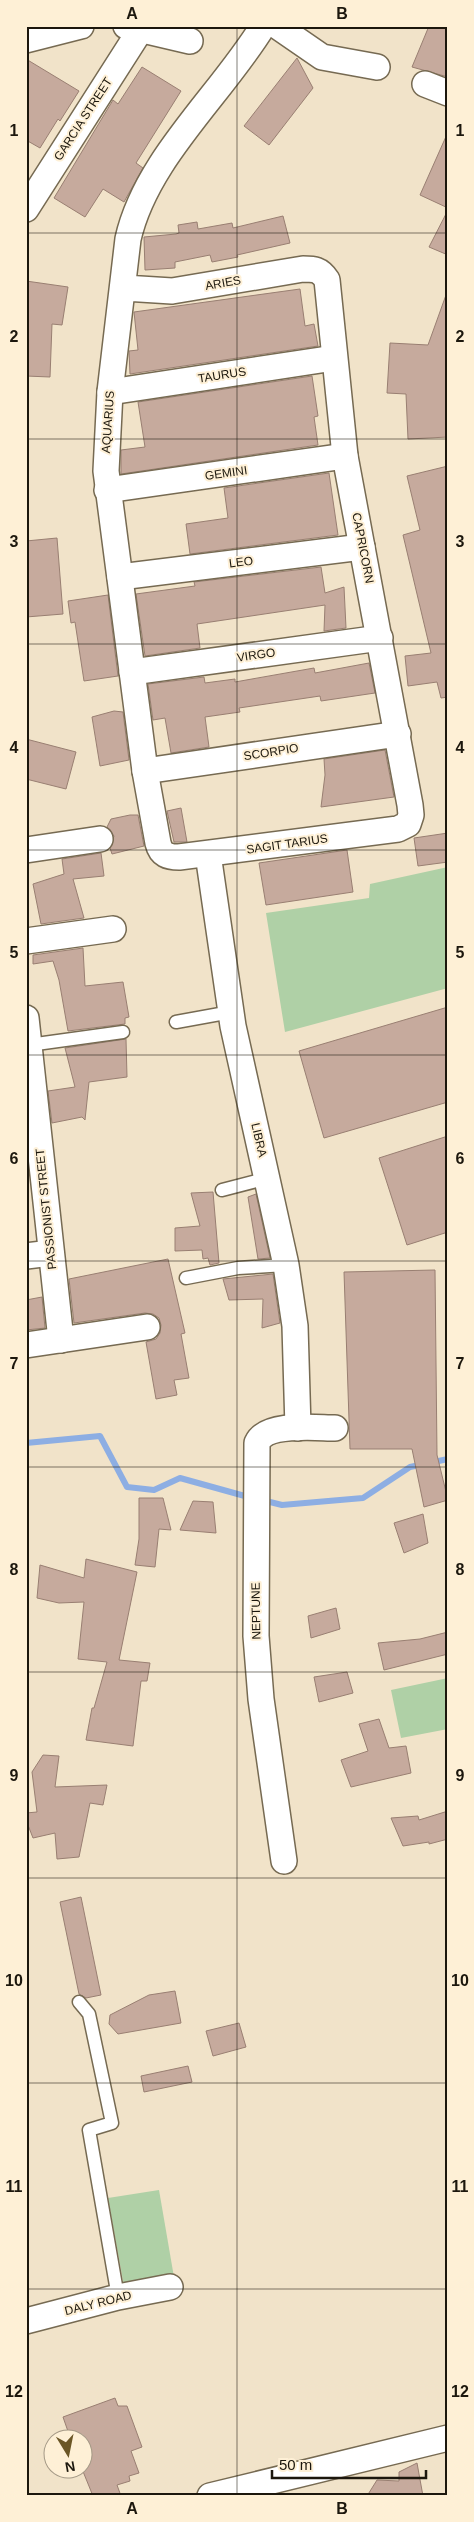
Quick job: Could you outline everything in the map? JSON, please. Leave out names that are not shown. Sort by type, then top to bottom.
[{"type":"street","points":[[26,40],[81,26]]},
{"type":"street","name":"AQUARIUS","points":[[164,854],[160,850],[158,843],[145,771],[107,490],[105,446],[128,239],[133,217],[141,198],[155,175],[264,26]]},
{"type":"street","points":[[277,26],[322,57],[377,67]]},
{"type":"street","points":[[134,28],[190,41]]},
{"type":"street","name":"GARCIA STREET","points":[[26,209],[134,28]]},
{"type":"street","points":[[425,84],[448,93]]},
{"type":"street","name":"ARIES","points":[[124,288],[157,292],[172,291],[302,269],[314,269],[322,272]]},
{"type":"street","name":"CAPRICORN","points":[[322,272],[329,289],[334,358],[345,456],[398,734],[411,810],[408,824]]},
{"type":"street","name":"TAURUS","points":[[110,392],[334,358]]},
{"type":"street","name":"GEMINI","points":[[107,490],[345,456]]},
{"type":"street","name":"LEO","points":[[120,577],[362,547]]},
{"type":"street","name":"VIRGO","points":[[132,672],[380,638]]},
{"type":"street","name":"SCORPIO","points":[[145,771],[398,734]]},
{"type":"street","name":"SAGIT TARIUS","points":[[164,854],[179,857],[208,854],[398,829],[408,824]]},
{"type":"street","points":[[26,850],[100,839]]},
{"type":"street","name":"LIBRA","points":[[208,854],[231,1012],[286,1265],[295,1326],[298,1428]]},
{"type":"street","points":[[26,941],[112,929]]},
{"type":"street","name":"PASSIONIST STREET","points":[[26,1018],[33,1165],[51,1253],[61,1340]]},
{"type":"street","points":[[26,1256],[51,1253]]},
{"type":"street","points":[[26,1345],[147,1327]]},
{"type":"street","name":"NEPTUNE","points":[[284,1861],[261,1699],[257,1645],[257,1443],[260,1437],[272,1430],[335,1428]]},
{"type":"street","name":"DALY ROAD","points":[[26,2321],[118,2297],[170,2287]]},
{"type":"street","points":[[210,2496],[448,2438]]},
{"type":"lane","points":[[176,1022],[231,1012]]},
{"type":"lane","points":[[28,1045],[123,1032]]},
{"type":"lane","points":[[222,1190],[268,1178]]},
{"type":"lane","points":[[186,1278],[238,1268],[286,1265]]},
{"type":"lane","points":[[79,2002],[89,2014],[112,2123],[89,2130],[118,2297]]},
{"type":"green space","points":[[448,867],[448,988],[285,1032],[266,913],[369,898],[370,884]]},
{"type":"green space","points":[[448,1678],[448,1729],[401,1738],[391,1690]]},
{"type":"green space","points":[[159,2190],[175,2283],[125,2292],[108,2198]]},
{"type":"building","points":[[429,26],[448,26],[448,77],[412,67]]},
{"type":"building","points":[[297,58],[313,88],[269,145],[244,126]]},
{"type":"building","points":[[26,59],[79,91],[60,121],[58,119],[40,148],[26,140]]},
{"type":"building","points":[[142,67],[181,91],[136,163],[143,168],[124,202],[103,189],[85,217],[54,198],[113,100],[118,104]]},
{"type":"building","points":[[448,132],[448,208],[420,195]]},
{"type":"building","points":[[448,210],[448,255],[429,247]]},
{"type":"building","points":[[283,216],[290,243],[212,262],[210,255],[175,262],[175,268],[145,270],[144,237],[176,234],[179,233],[178,225],[197,222],[198,229],[232,223],[233,228]]},
{"type":"building","points":[[26,281],[68,287],[62,325],[52,324],[50,377],[26,376]]},
{"type":"building","points":[[300,289],[305,326],[314,324],[318,346],[130,374],[129,351],[138,350],[134,312]]},
{"type":"building","points":[[446,295],[448,295],[448,437],[408,439],[406,394],[387,393],[390,343],[428,345]]},
{"type":"building","points":[[312,376],[318,416],[314,417],[318,445],[121,474],[121,450],[145,447],[138,402]]},
{"type":"building","points":[[448,466],[448,697],[441,698],[437,682],[408,686],[405,656],[431,653],[403,535],[420,530],[407,476]]},
{"type":"building","points":[[329,473],[338,535],[190,554],[186,524],[228,518],[224,488]]},
{"type":"building","points":[[57,538],[63,614],[26,617],[26,541]]},
{"type":"building","points":[[321,567],[325,593],[344,587],[346,628],[324,631],[325,605],[197,624],[200,648],[145,656],[136,594],[195,586],[194,582]]},
{"type":"building","points":[[108,595],[118,676],[84,681],[75,622],[71,623],[68,601]]},
{"type":"building","points":[[369,663],[375,693],[321,701],[320,696],[239,708],[240,712],[205,717],[209,747],[171,753],[165,718],[153,720],[148,684],[204,677],[205,683],[235,679],[235,682],[314,668],[315,673]]},
{"type":"building","points":[[114,711],[123,712],[129,760],[100,766],[92,717]]},
{"type":"building","points":[[26,739],[76,752],[66,789],[26,779]]},
{"type":"building","points":[[385,750],[394,797],[321,807],[325,775],[324,759]]},
{"type":"building","points":[[181,808],[187,842],[174,842],[167,811]]},
{"type":"building","points":[[138,815],[144,846],[112,854],[110,848],[114,836],[107,827],[111,819]]},
{"type":"building","points":[[448,833],[448,862],[418,866],[414,838]]},
{"type":"building","points":[[347,850],[353,892],[266,905],[259,863]]},
{"type":"building","points":[[101,853],[104,876],[73,879],[84,918],[41,924],[33,884],[64,874],[62,859]]},
{"type":"building","points":[[83,948],[85,986],[123,982],[129,1017],[125,1018],[125,1024],[68,1031],[59,980],[53,961],[33,964],[33,955]]},
{"type":"building","points":[[448,1007],[448,1102],[324,1138],[299,1051]]},
{"type":"building","points":[[126,1039],[127,1077],[89,1082],[85,1120],[82,1117],[52,1123],[48,1091],[75,1087],[65,1048]]},
{"type":"building","points":[[448,1136],[448,1232],[407,1245],[379,1158]]},
{"type":"building","points":[[213,1192],[219,1263],[210,1265],[208,1258],[203,1259],[202,1250],[175,1251],[175,1228],[200,1226],[191,1193]]},
{"type":"building","points":[[256,1194],[270,1258],[258,1259],[248,1197]]},
{"type":"building","points":[[168,1259],[185,1333],[181,1334],[189,1378],[174,1380],[177,1395],[156,1399],[146,1342],[156,1339],[160,1333],[161,1325],[159,1318],[153,1314],[145,1313],[74,1323],[69,1279]]},
{"type":"building","points":[[435,1270],[437,1455],[448,1500],[424,1507],[412,1449],[350,1449],[344,1272]]},
{"type":"building","points":[[273,1274],[280,1323],[262,1328],[263,1299],[229,1300],[223,1279]]},
{"type":"building","points":[[42,1297],[45,1328],[26,1330],[26,1300]]},
{"type":"building","points":[[139,1498],[163,1498],[171,1530],[159,1529],[155,1567],[135,1565],[139,1539]]},
{"type":"building","points":[[193,1501],[213,1502],[216,1533],[180,1530]]},
{"type":"building","points":[[423,1514],[428,1543],[404,1553],[394,1523]]},
{"type":"building","points":[[86,1559],[137,1572],[119,1660],[150,1663],[147,1681],[141,1681],[133,1746],[86,1740],[92,1708],[94,1708],[107,1662],[78,1659],[84,1602],[59,1603],[37,1598],[40,1565],[84,1578]]},
{"type":"building","points":[[336,1608],[340,1629],[311,1638],[308,1616]]},
{"type":"building","points":[[448,1632],[448,1654],[384,1670],[378,1643],[420,1639]]},
{"type":"building","points":[[347,1672],[353,1693],[319,1702],[314,1677]]},
{"type":"building","points":[[379,1719],[389,1748],[406,1746],[411,1773],[351,1787],[341,1760],[368,1751],[359,1724]]},
{"type":"building","points":[[43,1755],[59,1756],[55,1787],[107,1785],[103,1805],[90,1803],[79,1857],[57,1859],[55,1833],[33,1838],[26,1820],[26,1813],[37,1812],[32,1772]]},
{"type":"building","points":[[448,1811],[448,1839],[429,1844],[429,1842],[403,1846],[391,1818],[418,1816],[419,1820]]},
{"type":"building","points":[[81,1897],[101,1995],[86,1998],[79,1994],[60,1902]]},
{"type":"building","points":[[175,1991],[181,2023],[118,2034],[109,2024],[110,2015],[149,1995]]},
{"type":"building","points":[[239,2023],[246,2047],[213,2056],[206,2031]]},
{"type":"building","points":[[188,2066],[192,2082],[144,2092],[141,2076]]},
{"type":"building","points":[[115,2398],[118,2406],[127,2406],[142,2447],[131,2451],[139,2473],[129,2476],[130,2481],[117,2485],[121,2496],[93,2496],[86,2480],[92,2480],[92,2430],[68,2430],[63,2417]]},
{"type":"building","points":[[417,2463],[423,2496],[367,2496],[377,2480],[399,2481],[399,2472]]},
{"type":"waterway","points":[[26,1443],[100,1436],[127,1487],[154,1490],[180,1478],[252,1498]]},
{"type":"waterway","points":[[262,1500],[282,1505],[363,1498],[410,1467],[448,1459]]}]
